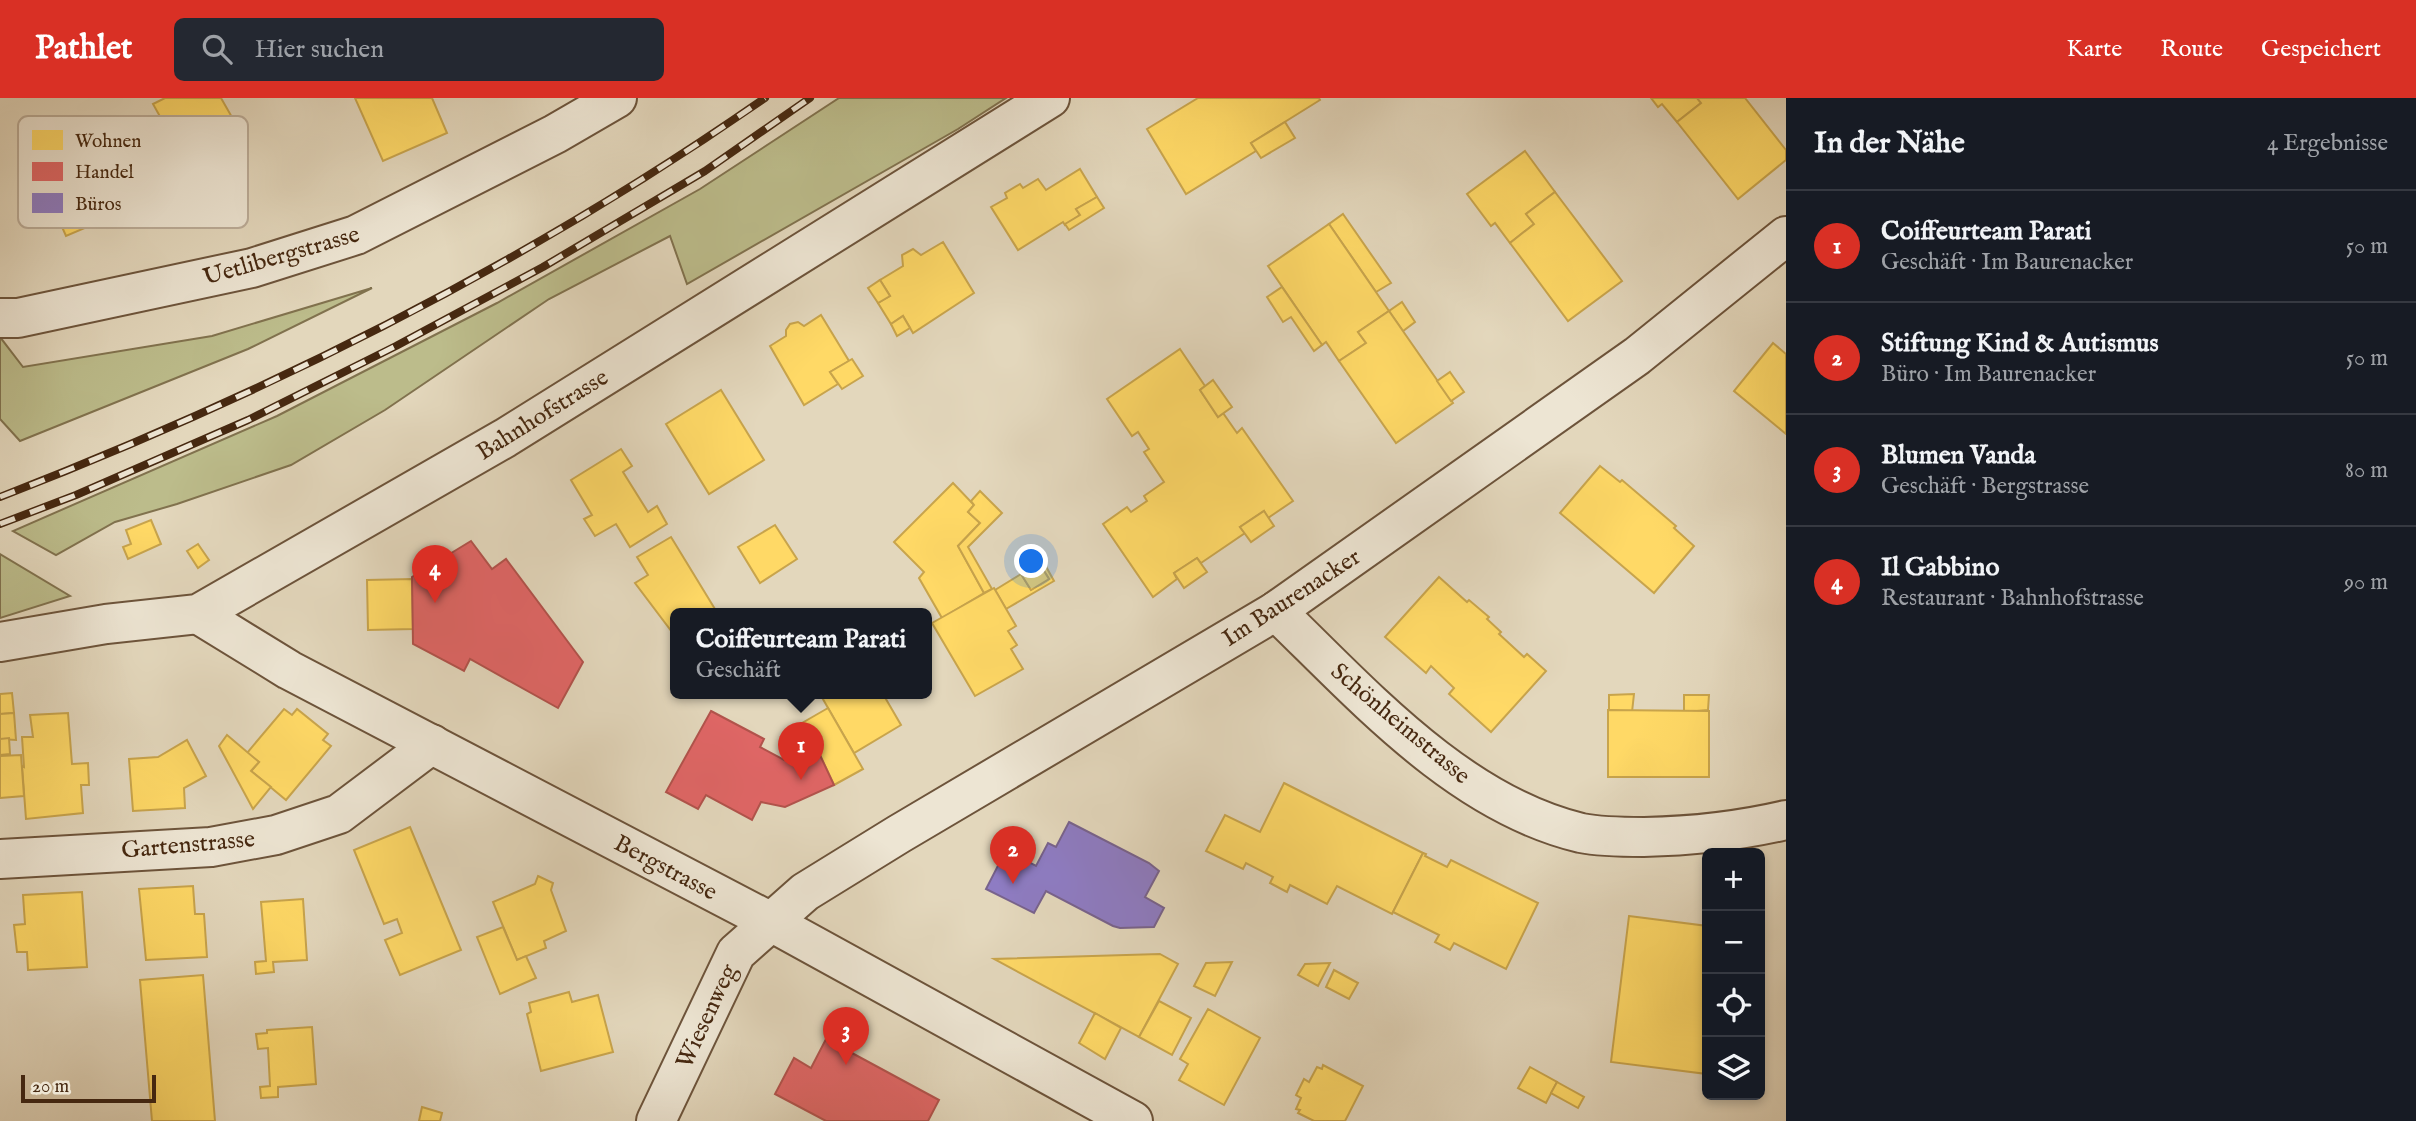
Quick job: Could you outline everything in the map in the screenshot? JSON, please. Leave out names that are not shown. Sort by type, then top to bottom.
[{"type":"street","name":"Uetlibergstrasse","points":[[0,318],[18,318],[251,268],[356,235],[555,134],[617,98]]},
{"type":"street","name":"Bahnhofstrasse","points":[[0,642],[106,624],[198,614],[505,438],[1050,98]]},
{"type":"street","name":"Im Baurenacker","points":[[771,922],[805,892],[887,841],[1276,611],[1637,356],[1786,236]]},
{"type":"street","name":"Schönheimstrasse","points":[[1276,611],[1400,729],[1454,772],[1501,802],[1543,822],[1584,833],[1634,837],[1742,830],[1786,820]]},
{"type":"street","name":"Bergstrasse","points":[[198,614],[289,670],[771,922],[1133,1121]]},
{"type":"street","name":"Gartenstrasse","points":[[0,859],[211,847],[276,835],[339,814],[432,744]]},
{"type":"street","name":"Wiesenweg","points":[[656,1121],[736,953],[771,922]]},
{"type":"green space","points":[[839,98],[1006,98],[958,129],[687,284],[670,236],[549,299],[385,410],[291,465],[115,522],[56,555],[13,531],[277,416],[497,303],[700,189]]},
{"type":"green space","points":[[372,288],[248,349],[20,441],[0,419],[0,337],[23,367],[212,336]]},
{"type":"green space","points":[[0,554],[70,596],[0,618]]},
{"type":"building: Wohnen","points":[[165,98],[221,98],[231,116],[160,116],[153,104]]},
{"type":"building: Wohnen","points":[[355,98],[432,98],[447,133],[383,161]]},
{"type":"building: Wohnen","points":[[1198,98],[1320,100],[1251,143],[1256,151],[1186,194],[1147,129]]},
{"type":"building: Wohnen","points":[[1651,98],[1697,98],[1701,103],[1677,122],[1662,104],[1658,107]]},
{"type":"building: Wohnen","points":[[1697,98],[1745,98],[1786,150],[1786,160],[1738,199],[1677,122],[1701,103]]},
{"type":"building: Wohnen","points":[[1285,122],[1295,138],[1261,158],[1251,143]]},
{"type":"building: Wohnen","points":[[1525,151],[1555,192],[1526,214],[1534,224],[1510,243],[1495,223],[1491,226],[1467,194]]},
{"type":"building: Wohnen","points":[[1080,169],[1097,197],[1076,209],[1080,215],[1065,225],[1063,222],[1018,250],[991,207],[1007,198],[1005,193],[1020,184],[1023,188],[1038,179],[1046,190]]},
{"type":"building: Wohnen","points":[[1555,192],[1622,281],[1568,321],[1510,243],[1534,224],[1526,214]]},
{"type":"building: Wohnen","points":[[1097,197],[1104,208],[1069,230],[1065,224],[1080,215],[1076,209]]},
{"type":"building: Wohnen","points":[[1343,214],[1391,283],[1376,292],[1329,224]]},
{"type":"building: Wohnen","points":[[1329,224],[1389,311],[1358,332],[1366,343],[1339,361],[1326,342],[1322,345],[1268,266]]},
{"type":"building: Wohnen","points":[[62,228],[85,228],[66,236]]},
{"type":"building: Wohnen","points":[[943,242],[974,293],[913,333],[903,316],[891,324],[878,303],[890,296],[880,280],[903,266],[902,255],[913,249],[921,255]]},
{"type":"building: Wohnen","points":[[880,280],[890,296],[878,303],[868,288]]},
{"type":"building: Wohnen","points":[[1282,287],[1322,345],[1314,351],[1291,317],[1283,322],[1267,297]]},
{"type":"building: Wohnen","points":[[1402,302],[1415,322],[1403,331],[1389,311]]},
{"type":"building: Wohnen","points":[[1389,311],[1453,403],[1396,443],[1339,361],[1366,343],[1358,332]]},
{"type":"building: Wohnen","points":[[821,315],[849,361],[830,372],[838,384],[804,405],[770,346],[786,336],[790,324],[798,322],[804,326]]},
{"type":"building: Wohnen","points":[[903,316],[910,328],[897,336],[891,324]]},
{"type":"building: Wohnen","points":[[1773,343],[1786,354],[1786,434],[1734,391]]},
{"type":"building: Wohnen","points":[[1180,349],[1205,386],[1200,390],[1218,417],[1223,413],[1237,433],[1242,428],[1293,501],[1268,518],[1264,511],[1240,527],[1245,533],[1201,563],[1197,558],[1174,573],[1177,579],[1153,597],[1103,524],[1127,507],[1131,512],[1147,501],[1144,496],[1164,482],[1144,452],[1149,449],[1138,432],[1132,436],[1107,399]]},
{"type":"building: Wohnen","points":[[852,359],[863,376],[842,389],[830,372]]},
{"type":"building: Wohnen","points":[[1450,372],[1464,392],[1451,401],[1437,381]]},
{"type":"building: Wohnen","points":[[1213,380],[1232,407],[1218,417],[1200,390]]},
{"type":"building: Wohnen","points":[[721,390],[764,460],[709,494],[666,424]]},
{"type":"building: Wohnen","points":[[621,449],[632,466],[623,472],[648,512],[657,506],[667,524],[630,547],[616,524],[595,536],[584,519],[592,515],[571,480]]},
{"type":"building: Wohnen","points":[[1600,466],[1620,482],[1622,480],[1676,526],[1674,528],[1694,546],[1654,593],[1560,513]]},
{"type":"building: Wohnen","points":[[953,483],[974,505],[968,512],[980,523],[958,546],[984,593],[942,618],[919,578],[924,572],[894,542]]},
{"type":"building: Wohnen","points":[[980,491],[1002,513],[968,547],[992,589],[984,593],[958,546],[980,523],[968,512],[974,505],[971,501]]},
{"type":"building: Wohnen","points":[[1264,511],[1274,526],[1251,542],[1240,527]]},
{"type":"building: Wohnen","points":[[151,520],[161,544],[128,559],[123,547],[131,544],[126,530]]},
{"type":"building: Wohnen","points":[[775,525],[797,559],[760,583],[738,547]]},
{"type":"building: Wohnen","points":[[671,537],[714,608],[670,608],[670,629],[635,583],[648,575],[637,557]]},
{"type":"building: Wohnen","points":[[198,544],[209,560],[198,568],[187,551]]},
{"type":"building: Wohnen","points":[[1197,558],[1207,572],[1184,588],[1174,573]]},
{"type":"building: Wohnen","points":[[1043,561],[1054,581],[1006,609],[995,590],[1021,574],[1031,590],[1049,579],[1039,563]]},
{"type":"building: Wohnen","points":[[1039,563],[1049,579],[1031,590],[1021,574]]},
{"type":"building: Wohnen","points":[[1439,577],[1489,617],[1487,619],[1501,632],[1499,634],[1524,657],[1527,654],[1546,671],[1491,732],[1449,694],[1454,688],[1431,666],[1426,673],[1385,637]]},
{"type":"building: Wohnen","points":[[412,579],[413,629],[368,630],[367,580]]},
{"type":"building: Wohnen","points":[[994,588],[1016,626],[1008,631],[1017,645],[1011,649],[1023,669],[975,696],[932,623]]},
{"type":"building: Wohnen","points":[[12,693],[14,713],[0,714],[0,694]]},
{"type":"building: Wohnen","points":[[1634,694],[1632,712],[1609,710],[1609,695]]},
{"type":"building: Wohnen","points":[[1684,695],[1709,695],[1708,710],[1684,711]]},
{"type":"building: Wohnen","points":[[823,699],[886,699],[901,725],[854,753]]},
{"type":"building: Wohnen","points":[[828,708],[863,769],[834,785],[802,723]]},
{"type":"building: Wohnen","points":[[284,709],[292,715],[297,709],[328,734],[323,740],[331,746],[286,800],[251,771],[259,762],[247,753]]},
{"type":"building: Wohnen","points":[[1608,710],[1709,711],[1709,777],[1608,777]]},
{"type":"building: Wohnen","points":[[14,713],[16,740],[0,739],[0,714]]},
{"type":"building: Wohnen","points":[[68,713],[72,764],[88,763],[89,785],[81,785],[83,813],[26,819],[22,737],[33,737],[30,715]]},
{"type":"building: Wohnen","points":[[227,735],[259,762],[251,771],[271,787],[253,809],[219,746]]},
{"type":"building: Wohnen","points":[[9,738],[10,754],[0,755],[0,739]]},
{"type":"building: Wohnen","points":[[187,740],[206,776],[184,788],[185,808],[133,811],[129,759],[158,757]]},
{"type":"building: Wohnen","points":[[21,755],[24,796],[0,798],[0,756]]},
{"type":"building: Wohnen","points":[[1284,783],[1423,853],[1392,914],[1337,886],[1327,904],[1290,885],[1287,892],[1270,883],[1273,877],[1246,863],[1243,869],[1206,851],[1225,815],[1260,832]]},
{"type":"building: Wohnen","points":[[410,827],[461,950],[400,975],[385,940],[402,933],[397,919],[384,924],[354,850]]},
{"type":"building: Wohnen","points":[[1423,853],[1447,867],[1451,860],[1538,903],[1506,969],[1454,943],[1450,950],[1435,942],[1439,935],[1393,912]]},
{"type":"building: Wohnen","points":[[538,876],[553,883],[551,890],[566,931],[544,941],[546,948],[517,960],[493,902],[535,884]]},
{"type":"building: Wohnen","points":[[193,886],[195,914],[204,914],[207,957],[146,960],[139,889]]},
{"type":"building: Wohnen","points":[[82,892],[87,967],[28,970],[27,952],[17,952],[14,925],[25,924],[23,895]]},
{"type":"building: Wohnen","points":[[303,899],[307,960],[273,962],[274,972],[256,974],[255,962],[266,961],[261,902]]},
{"type":"building: Wohnen","points":[[1629,916],[1702,925],[1702,1073],[1611,1062]]},
{"type":"building: Wohnen","points":[[503,927],[517,960],[526,956],[536,978],[500,994],[477,937]]},
{"type":"building: Wohnen","points":[[1160,954],[1178,964],[1139,1037],[994,959]]},
{"type":"building: Wohnen","points":[[1232,962],[1215,996],[1194,986],[1206,963]]},
{"type":"building: Wohnen","points":[[1330,963],[1318,986],[1298,975],[1305,964]]},
{"type":"building: Wohnen","points":[[1334,970],[1358,983],[1349,999],[1326,987]]},
{"type":"building: Wohnen","points":[[203,975],[215,1121],[152,1121],[140,980]]},
{"type":"building: Wohnen","points":[[569,992],[572,1002],[598,995],[613,1052],[541,1071],[527,1014],[531,1012],[529,1003]]},
{"type":"building: Wohnen","points":[[1159,1001],[1191,1018],[1172,1055],[1139,1037]]},
{"type":"building: Wohnen","points":[[1208,1009],[1260,1038],[1224,1105],[1179,1080],[1188,1064],[1180,1059]]},
{"type":"building: Wohnen","points":[[1095,1013],[1121,1028],[1105,1059],[1079,1043]]},
{"type":"building: Wohnen","points":[[312,1027],[316,1084],[278,1087],[278,1097],[261,1098],[260,1087],[270,1086],[268,1048],[258,1049],[256,1034],[267,1033],[267,1030]]},
{"type":"building: Wohnen","points":[[1323,1065],[1363,1086],[1345,1121],[1314,1121],[1298,1113],[1300,1110],[1296,1109],[1301,1098],[1296,1095],[1304,1079],[1309,1082],[1317,1067],[1322,1069]]},
{"type":"building: Wohnen","points":[[1530,1067],[1557,1082],[1546,1103],[1518,1088]]},
{"type":"building: Wohnen","points":[[1557,1082],[1584,1097],[1578,1108],[1551,1093]]},
{"type":"building: Wohnen","points":[[422,1107],[442,1113],[440,1121],[419,1121]]},
{"type":"building: Handel","points":[[471,541],[492,569],[506,559],[583,662],[558,708],[470,659],[464,671],[413,644],[412,577]]},
{"type":"building: Handel","points":[[711,711],[764,739],[760,747],[784,760],[791,746],[812,738],[834,785],[785,807],[761,802],[752,820],[706,795],[698,809],[666,792]]},
{"type":"building: Handel","points":[[826,1039],[939,1100],[928,1121],[826,1121],[775,1094],[794,1058],[811,1068]]},
{"type":"building: Büros","points":[[1069,822],[1149,863],[1159,871],[1145,897],[1164,908],[1154,927],[1113,926],[1046,891],[1034,913],[986,889],[1006,850],[1036,866],[1048,843],[1056,847]]},
{"type":"railway","points":[[0,497],[200,414],[298,369],[394,320],[583,215],[765,98]]},
{"type":"railway","points":[[0,524],[76,495],[248,420],[396,346],[543,267],[705,171],[810,98]]},
{"type":"place","name":"Il Gabbino","points":[[435,603]]},
{"type":"place","name":"Coiffeurteam Parati","points":[[801,780]]},
{"type":"place","name":"Stiftung Kind & Autismus","points":[[1013,884]]},
{"type":"place","name":"Blumen Vanda","points":[[846,1065]]}]
